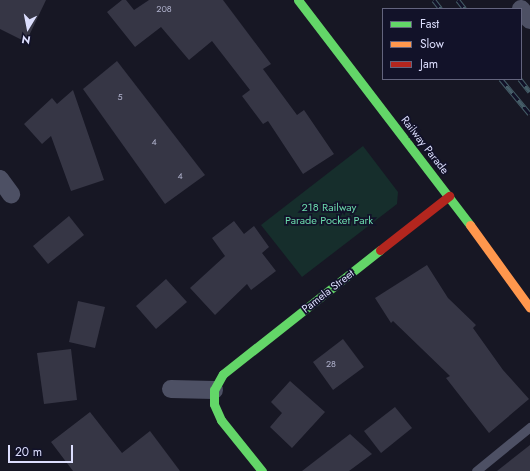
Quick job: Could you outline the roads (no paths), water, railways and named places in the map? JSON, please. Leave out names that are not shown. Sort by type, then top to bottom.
[{"type":"street","name":"Railway Parade","points":[[298,0],[449,196],[530,308]]},
{"type":"street","points":[[514,0],[520,8]]},
{"type":"street","points":[[522,10],[530,20]]},
{"type":"street","points":[[0,179],[11,194]]},
{"type":"street","name":"Pamela Street","points":[[214,390],[223,374],[449,196]]},
{"type":"street","points":[[171,389],[214,390],[214,404],[221,420],[262,471]]},
{"type":"lane","points":[[476,471],[530,427]]},
{"type":"railway","points":[[434,0],[440,8]]},
{"type":"railway","points":[[458,0],[464,8]]},
{"type":"railway","points":[[502,80],[530,114]]},
{"type":"railway","points":[[521,80],[530,92]]},
{"type":"park label","name":"218 Railway Parade Pocket Park","points":[[329,214]]}]
